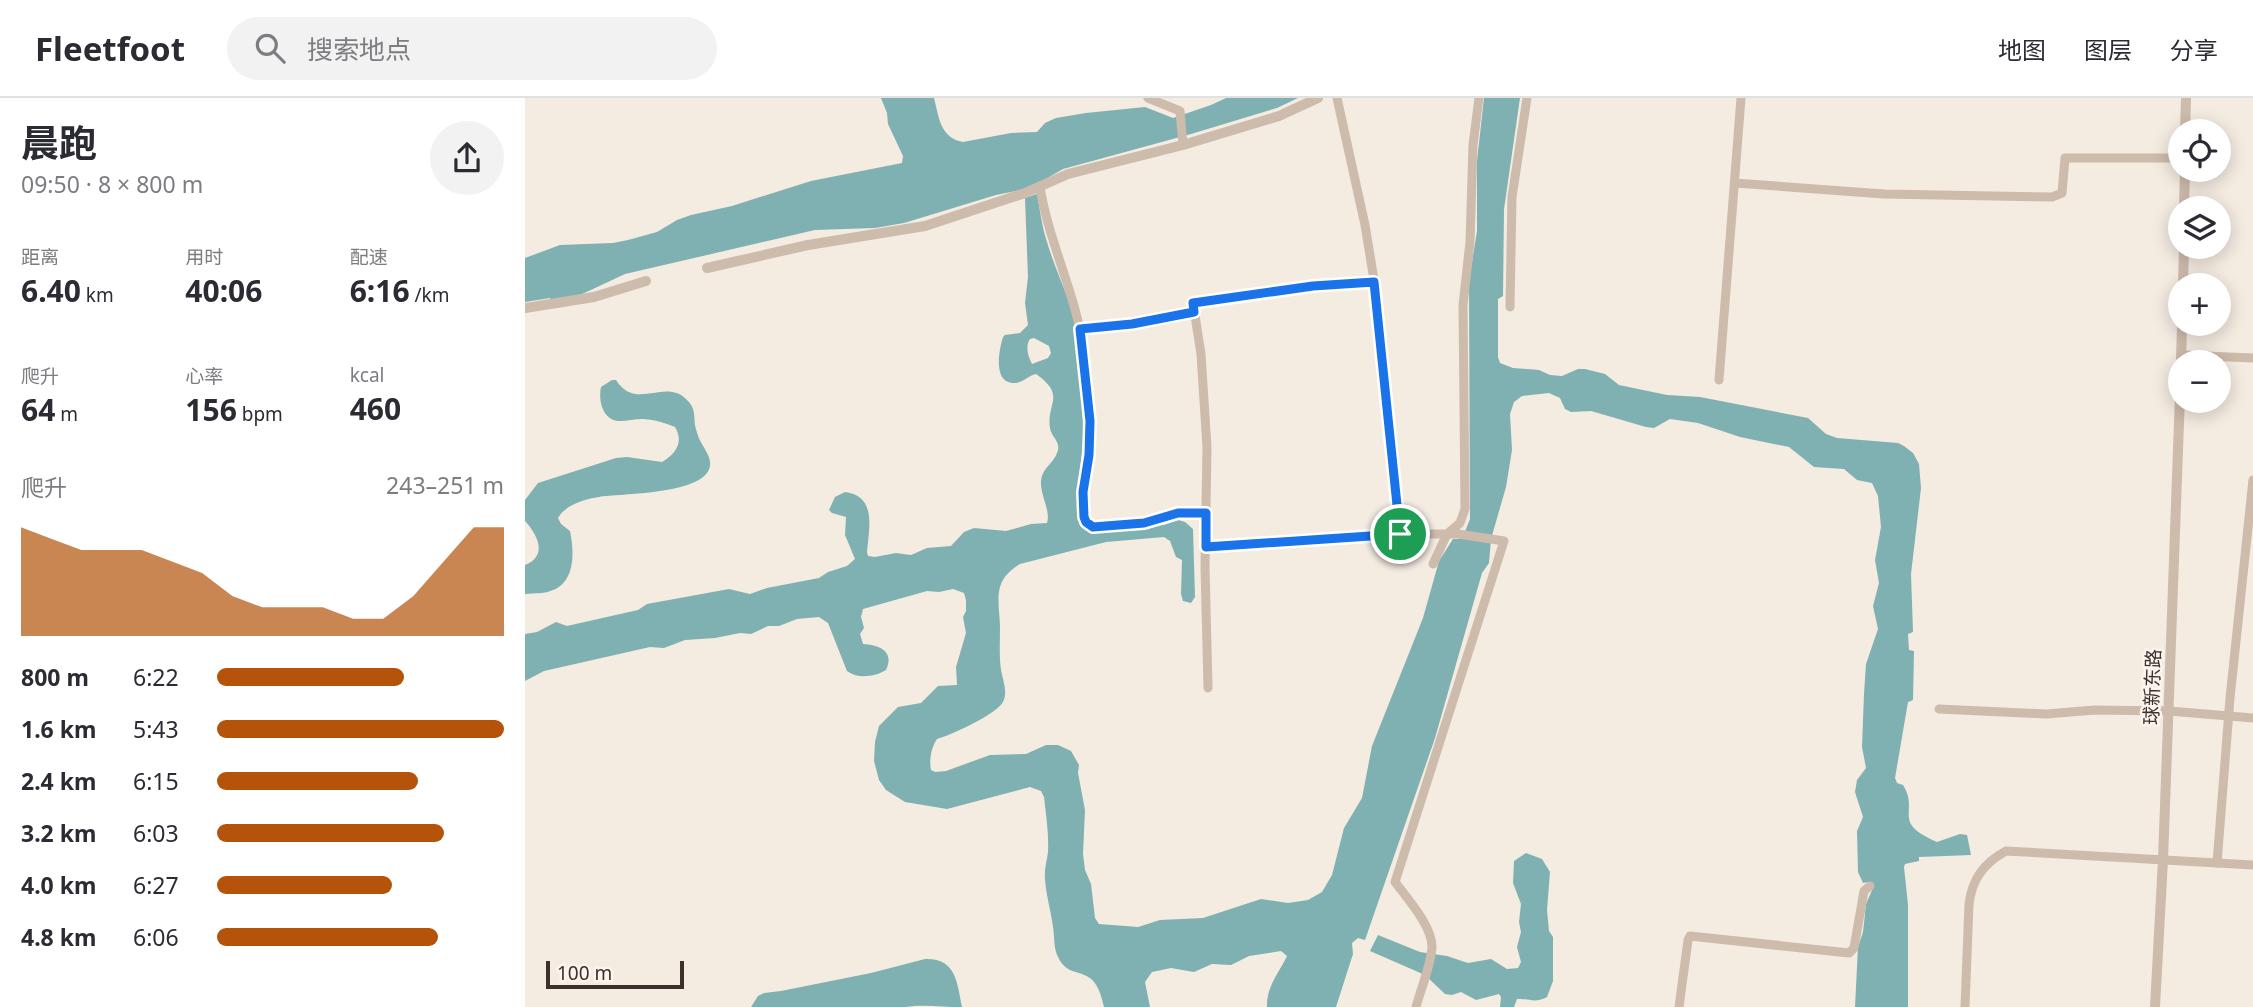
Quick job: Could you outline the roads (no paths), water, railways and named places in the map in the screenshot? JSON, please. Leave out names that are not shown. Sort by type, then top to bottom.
[{"type":"street","points":[[1148,98],[1179,111],[1183,143]]},
{"type":"street","points":[[707,268],[808,245],[925,226],[1040,187],[1068,173],[1279,116],[1318,98]]},
{"type":"street","points":[[1337,98],[1365,225],[1374,282],[1400,534]]},
{"type":"street","points":[[1433,564],[1460,523],[1465,509],[1462,324],[1471,242],[1473,145],[1479,98]]},
{"type":"street","points":[[1510,307],[1511,209],[1527,98]]},
{"type":"street","points":[[1719,380],[1741,98]]},
{"type":"street","points":[[2185,119],[2186,98]]},
{"type":"street","points":[[1735,183],[1884,194],[2052,197],[2062,193],[2065,158],[2168,158]]},
{"type":"street","points":[[1040,187],[1050,235],[1080,329],[1090,421],[1089,455],[1083,492],[1086,522],[1093,527],[1144,523],[1178,513],[1206,513]]},
{"type":"street","points":[[525,308],[594,297],[646,281]]},
{"type":"street","points":[[1208,688],[1207,447],[1201,354],[1193,303],[1313,286],[1374,282]]},
{"type":"street","points":[[1080,329],[1132,324],[1194,312]]},
{"type":"street","points":[[2231,358],[2253,358]]},
{"type":"street","name":"球新东路","points":[[2155,1007],[2179,413]]},
{"type":"street","points":[[2217,863],[2228,717],[2253,480]]},
{"type":"street","points":[[1206,547],[1400,534],[1453,534],[1504,541],[1395,882],[1429,931],[1432,941],[1431,955],[1416,1007]]},
{"type":"street","points":[[1939,709],[2047,714],[2094,710],[2169,711],[2253,718]]},
{"type":"street","points":[[1965,1007],[1970,896],[1979,874],[1995,857],[2006,851],[2253,865]]},
{"type":"street","points":[[1679,1007],[1690,936],[1849,953],[1854,948],[1864,891],[1870,886]]},
{"type":"water","points":[[881,98],[934,98],[945,131],[955,140],[963,142],[1011,133],[1037,132],[1045,123],[1056,118],[1086,113],[1145,107],[1173,118],[1226,98],[1298,98],[1277,108],[1191,134],[1063,169],[1030,188],[996,195],[904,223],[875,228],[815,230],[625,274],[578,296],[525,302],[525,258],[560,245],[628,240],[657,232],[691,215],[732,206],[811,181],[902,163],[903,156],[888,124]]},
{"type":"water","points":[[1484,98],[1520,98],[1504,209],[1503,296],[1498,299],[1500,363],[1513,368],[1539,370],[1562,376],[1585,369],[1605,374],[1619,385],[1667,395],[1700,397],[1808,418],[1826,434],[1837,438],[1898,443],[1913,453],[1919,464],[1921,488],[1911,574],[1913,632],[1908,634],[1909,650],[1914,651],[1913,700],[1908,702],[1895,778],[1897,783],[1903,785],[1907,794],[1910,822],[1914,828],[1937,842],[1960,834],[1967,835],[1971,855],[1919,857],[1919,861],[1905,864],[1908,905],[1908,1007],[1855,1007],[1858,947],[1863,932],[1866,904],[1873,888],[1868,882],[1863,883],[1858,872],[1857,831],[1863,817],[1855,792],[1857,780],[1866,768],[1862,747],[1866,664],[1878,629],[1873,606],[1879,583],[1875,560],[1881,527],[1878,496],[1872,483],[1857,480],[1844,469],[1814,467],[1789,447],[1740,437],[1698,423],[1670,419],[1654,428],[1591,411],[1571,412],[1565,409],[1560,398],[1549,393],[1522,396],[1514,402],[1510,414],[1512,450],[1506,487],[1491,539],[1489,563],[1482,573],[1435,738],[1365,940],[1358,938],[1352,943],[1353,954],[1336,1007],[1267,1007],[1271,987],[1287,956],[1281,951],[1249,956],[1231,965],[1212,964],[1194,972],[1171,968],[1152,972],[1145,982],[1150,1007],[1104,1007],[1095,983],[1089,977],[1064,966],[1056,951],[1046,885],[1048,838],[1041,791],[1030,787],[947,809],[905,802],[886,790],[879,780],[874,761],[879,726],[898,707],[921,703],[938,686],[957,685],[956,667],[966,633],[963,617],[966,611],[964,593],[953,589],[927,591],[863,609],[861,617],[864,628],[860,634],[863,644],[884,650],[888,658],[886,670],[871,676],[847,671],[828,623],[819,617],[768,626],[751,634],[685,640],[664,648],[650,647],[544,671],[525,681],[525,634],[537,632],[556,622],[567,626],[638,610],[647,604],[729,589],[750,594],[819,578],[847,566],[855,559],[845,535],[846,517],[829,510],[835,497],[845,492],[855,495],[867,506],[868,556],[896,553],[911,555],[927,548],[951,546],[964,532],[974,528],[1006,531],[1047,523],[1048,513],[1041,481],[1058,449],[1050,428],[1053,394],[1051,388],[1036,374],[1016,383],[1008,382],[1000,373],[999,366],[1003,337],[1020,333],[1028,325],[1025,303],[1028,277],[1025,198],[1037,194],[1045,236],[1072,310],[1080,346],[1083,441],[1078,495],[1080,519],[1084,526],[1095,528],[1164,525],[1178,520],[1185,522],[1193,529],[1195,597],[1191,603],[1183,601],[1182,560],[1176,557],[1170,541],[1164,537],[1106,542],[1020,564],[1005,577],[999,591],[1000,659],[1005,690],[1003,702],[983,718],[937,739],[931,754],[931,770],[946,771],[990,755],[1026,754],[1046,745],[1058,745],[1071,751],[1079,765],[1085,810],[1085,870],[1091,884],[1095,918],[1099,924],[1138,927],[1160,920],[1203,918],[1261,899],[1288,903],[1308,900],[1322,892],[1332,875],[1344,828],[1362,798],[1372,746],[1423,618],[1439,561],[1453,539],[1462,539],[1470,519],[1469,281],[1477,231],[1477,161]],"holes":[[[1034,338],[1049,346],[1051,353],[1048,358],[1032,364],[1028,352],[1030,339]]]},
{"type":"water","points":[[616,380],[632,393],[669,392],[687,400],[693,410],[697,433],[707,453],[710,467],[703,477],[688,485],[648,493],[594,498],[576,503],[565,510],[558,518],[570,531],[570,572],[566,580],[553,590],[525,594],[525,565],[537,556],[539,545],[525,521],[525,500],[538,483],[616,458],[662,462],[679,443],[675,427],[659,421],[620,421],[609,418],[600,398],[601,387]]},
{"type":"water","points":[[1526,853],[1542,859],[1550,872],[1547,910],[1549,931],[1553,937],[1553,981],[1547,997],[1535,1000],[1517,999],[1514,1007],[1500,1007],[1499,994],[1476,1000],[1461,992],[1445,994],[1425,975],[1370,951],[1378,935],[1420,952],[1447,956],[1468,963],[1491,959],[1507,969],[1518,968],[1521,962],[1517,947],[1521,932],[1521,904],[1513,883],[1514,861]]},
{"type":"water","points":[[925,959],[935,960],[949,967],[956,981],[962,1007],[751,1007],[758,996],[764,993],[871,973]]}]
